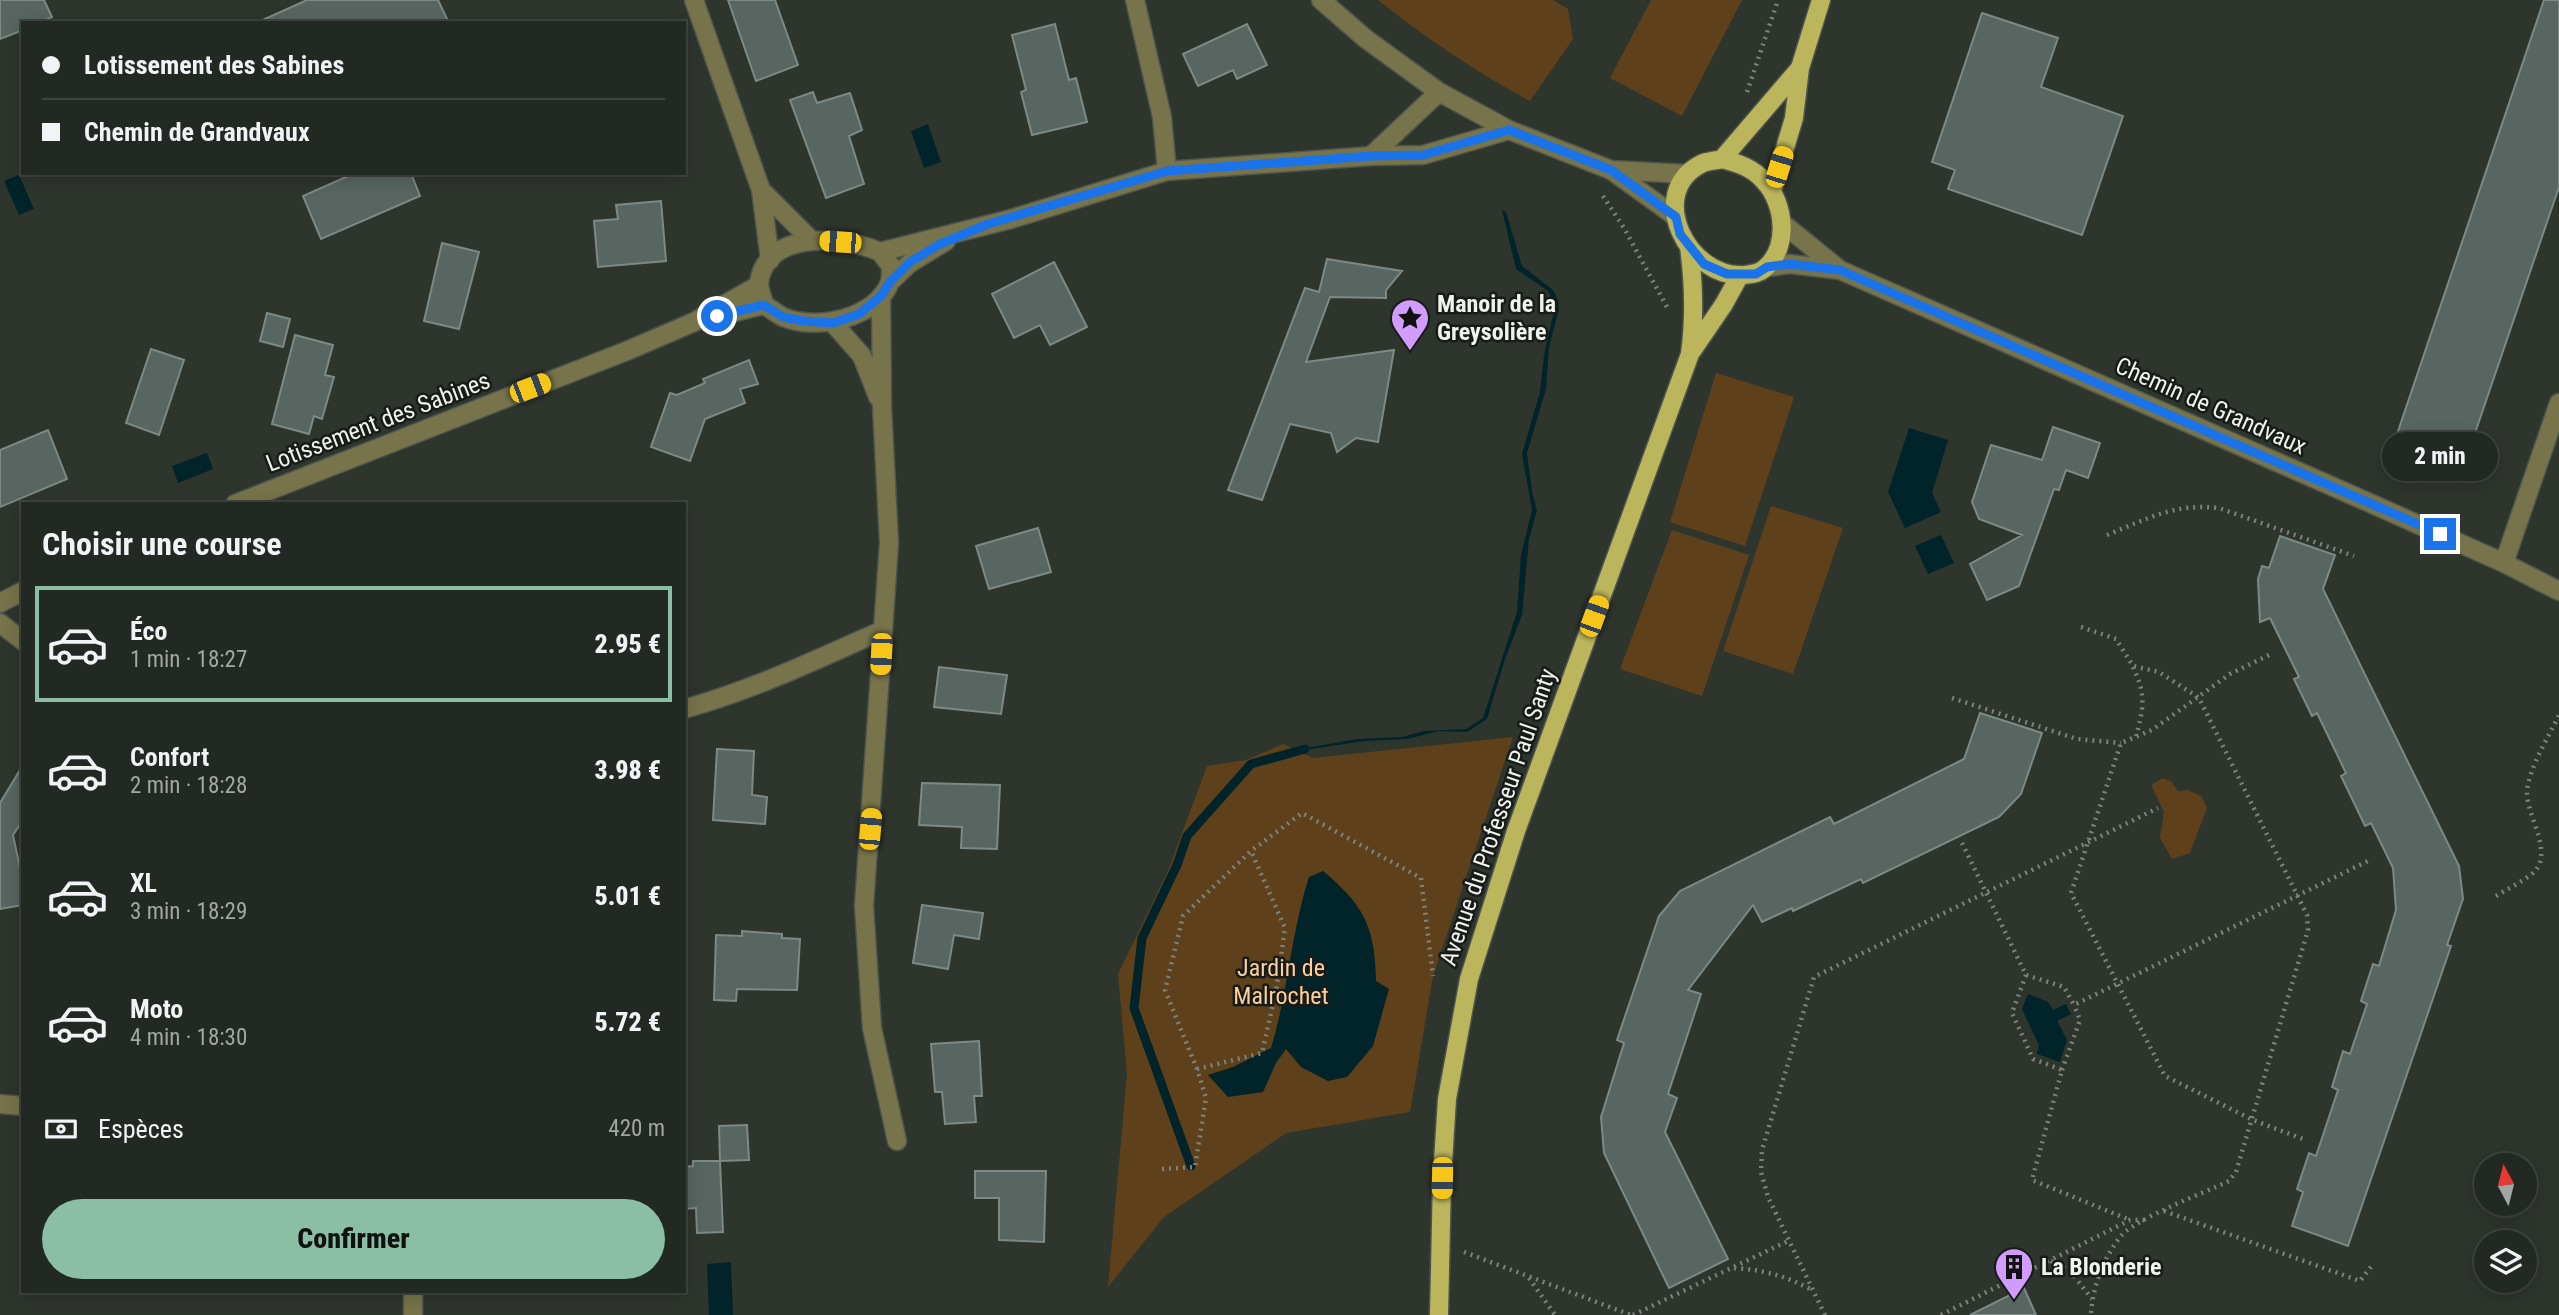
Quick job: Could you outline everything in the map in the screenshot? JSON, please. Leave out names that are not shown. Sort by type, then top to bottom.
[{"type":"main road","points":[[1772,191],[1794,118],[1800,68],[1821,0]]},
{"type":"main road","points":[[1722,159],[1800,68]]},
{"type":"main road","points":[[1722,159],[1750,169],[1772,191],[1783,223],[1776,253],[1767,267],[1756,274],[1740,275],[1713,270],[1704,264],[1680,234],[1675,200],[1687,174],[1703,163],[1722,159]]},
{"type":"main road","name":"Avenue du Professeur Paul Santy","points":[[1689,247],[1694,282],[1690,354]]},
{"type":"main road","name":"Avenue du Professeur Paul Santy","points":[[1439,1315],[1447,1100],[1469,979],[1516,831],[1690,354],[1740,275]]},
{"type":"street","points":[[694,0],[761,190],[770,260]]},
{"type":"street","points":[[1135,0],[1162,117],[1167,171]]},
{"type":"street","points":[[1321,0],[1366,38],[1439,92],[1509,130],[1611,170],[1676,217]]},
{"type":"street","points":[[1371,156],[1439,92]]},
{"type":"street","points":[[880,252],[988,224],[1167,171],[1371,156],[1423,155],[1509,130]]},
{"type":"street","points":[[1611,170],[1687,174]]},
{"type":"street","points":[[761,190],[811,240]]},
{"type":"street","name":"Chemin de Grandvaux","points":[[1783,223],[1840,270],[2504,563],[2559,591]]},
{"type":"street","points":[[897,1141],[872,1028],[864,906],[889,543],[882,406],[886,289],[891,266],[880,252],[864,245],[811,240],[789,246],[770,260],[759,285],[764,305],[783,317],[833,323],[859,314],[886,289],[910,262],[940,244],[988,224]]},
{"type":"street","name":"Chemin de Grandvaux","points":[[1767,267],[1790,264],[1840,270]]},
{"type":"street","name":"Lotissement des Sabines","points":[[240,502],[629,350],[694,322],[759,285]]},
{"type":"street","name":"Lotissement des Sabines","points":[[694,322],[764,305]]},
{"type":"street","points":[[833,323],[862,356],[882,406]]},
{"type":"street","points":[[2504,563],[2559,403]]},
{"type":"street","points":[[0,603],[21,592]]},
{"type":"street","points":[[0,623],[21,639]]},
{"type":"street","points":[[686,708],[712,702],[883,630]]},
{"type":"street","points":[[0,1104],[21,1106]]},
{"type":"street","points":[[413,1293],[413,1315]]},
{"type":"path","points":[[1746,94],[1777,0]]},
{"type":"path","points":[[1603,196],[1624,228],[1670,313]]},
{"type":"path","points":[[2107,535],[2172,509],[2198,506],[2219,508],[2354,556]]},
{"type":"path","points":[[2081,626],[2116,639],[2133,666],[2142,685],[2144,701],[2136,737]]},
{"type":"path","points":[[1952,698],[2077,739],[2121,743],[2152,730],[2230,674],[2269,655]]},
{"type":"path","points":[[2091,1315],[2092,1299],[2103,1265],[2123,1234],[2145,1220],[2229,1181],[2236,1172],[2308,930],[2307,915],[2199,698],[2159,672],[2133,666]]},
{"type":"path","points":[[2496,896],[2535,872],[2542,857],[2540,842],[2527,805],[2528,786],[2559,716]]},
{"type":"path","points":[[2121,743],[2071,893],[2165,1076],[2253,1120],[2303,1139]]},
{"type":"path","points":[[1825,1315],[1788,1241],[1768,1196],[1761,1172],[1762,1150],[1814,977],[2158,808]]},
{"type":"path","points":[[1162,1169],[1195,1167],[1206,1098],[1165,990],[1183,916],[1251,851],[1302,813],[1420,878],[1433,976]]},
{"type":"path","points":[[1962,843],[2026,975],[2012,1013],[2033,1059],[2062,1070]]},
{"type":"path","points":[[1197,1069],[1262,1053],[1276,991],[1285,928],[1251,851]]},
{"type":"path","points":[[2074,1005],[2372,859]]},
{"type":"path","points":[[2026,975],[2064,986],[2080,1020],[2062,1070],[2032,1180],[2130,1220],[2145,1220]]},
{"type":"path","points":[[2164,1211],[2360,1281],[2373,1264]]},
{"type":"path","points":[[1941,1315],[2130,1220]]},
{"type":"path","points":[[1440,1242],[1632,1315],[1788,1241]]},
{"type":"path","points":[[2050,1261],[2070,1271],[2092,1299]]},
{"type":"path","points":[[1731,1267],[1765,1270],[1813,1290]]},
{"type":"path","points":[[1529,1278],[1555,1315]]},
{"type":"green space","points":[[1378,0],[1553,0],[1568,9],[1573,39],[1530,101],[1452,54]]},
{"type":"green space","points":[[1651,0],[1742,0],[1682,116],[1610,78]]},
{"type":"green space","points":[[1716,373],[1794,397],[1745,546],[1670,522]]},
{"type":"green space","points":[[1771,506],[1843,528],[1793,674],[1723,651]]},
{"type":"green space","points":[[1672,530],[1749,555],[1702,696],[1620,669]]},
{"type":"green space","name":"Jardin de Malrochet","points":[[1513,737],[1433,976],[1410,1112],[1286,1133],[1164,1217],[1108,1287],[1127,1074],[1118,974],[1168,871],[1207,766],[1246,760],[1283,744],[1313,758]]},
{"type":"green space","points":[[2163,778],[2172,782],[2178,791],[2188,790],[2201,796],[2207,808],[2190,853],[2172,859],[2160,838],[2164,812],[2151,785]]},
{"type":"water","points":[[928,124],[941,162],[924,168],[911,131]]},
{"type":"water","points":[[19,175],[34,209],[19,215],[4,181]]},
{"type":"water","points":[[1502,210],[1506,212],[1522,266],[1553,290],[1559,309],[1549,347],[1546,389],[1527,453],[1537,510],[1529,539],[1522,615],[1487,719],[1467,732],[1439,731],[1407,739],[1365,741],[1295,750],[1357,739],[1402,737],[1424,731],[1466,729],[1483,718],[1517,612],[1521,555],[1532,510],[1522,454],[1540,392],[1544,355],[1555,306],[1548,291],[1516,269]]},
{"type":"water","points":[[1909,428],[1948,440],[1932,493],[1941,512],[1905,528],[1888,492]]},
{"type":"water","points":[[207,453],[213,469],[178,483],[172,466]]},
{"type":"water","points":[[1941,535],[1954,563],[1928,574],[1915,546]]},
{"type":"water","points":[[1323,871],[1358,907],[1370,931],[1376,981],[1389,989],[1373,1046],[1347,1077],[1328,1081],[1301,1067],[1286,1049],[1276,1063],[1263,1092],[1228,1097],[1208,1075],[1233,1067],[1271,1048],[1309,877]]},
{"type":"water","points":[[2028,994],[2048,1002],[2053,1010],[2066,1004],[2071,1014],[2057,1021],[2067,1040],[2060,1062],[2037,1054],[2039,1045],[2022,1009]]},
{"type":"water","points":[[731,1262],[733,1315],[709,1315],[707,1264]]},
{"type":"building","points":[[0,0],[44,0],[52,17],[43,21],[21,21],[21,31],[0,39]]},
{"type":"building","points":[[307,0],[438,0],[448,21],[260,21]]},
{"type":"building","points":[[728,0],[775,0],[798,65],[756,81]]},
{"type":"building","points":[[2544,0],[2559,0],[2559,187],[2459,480],[2390,455]]},
{"type":"building","points":[[1982,13],[2058,38],[2041,87],[2123,116],[2082,235],[1948,189],[1955,170],[1932,162]]},
{"type":"building","points":[[1055,24],[1069,80],[1076,78],[1087,122],[1032,135],[1021,92],[1026,90],[1012,35]]},
{"type":"building","points":[[1247,24],[1267,65],[1237,79],[1233,70],[1198,86],[1183,54]]},
{"type":"building","points":[[813,92],[817,103],[850,93],[862,130],[849,136],[864,184],[826,198],[790,100]]},
{"type":"building","points":[[350,175],[412,175],[420,196],[321,239],[303,196]]},
{"type":"building","points":[[661,201],[666,261],[598,267],[594,221],[618,219],[616,205]]},
{"type":"building","points":[[442,243],[479,252],[459,329],[424,321]]},
{"type":"building","points":[[1327,259],[1402,271],[1386,290],[1386,298],[1330,297],[1306,362],[1394,350],[1378,442],[1356,438],[1337,452],[1331,433],[1290,424],[1262,500],[1228,490],[1305,288],[1319,292]]},
{"type":"building","points":[[1054,262],[1087,327],[1050,345],[1040,325],[1014,338],[992,294]]},
{"type":"building","points":[[267,313],[290,319],[283,347],[260,341]]},
{"type":"building","points":[[295,335],[333,345],[325,375],[334,377],[322,419],[314,416],[309,434],[272,424]]},
{"type":"building","points":[[151,349],[184,360],[159,435],[126,423]]},
{"type":"building","points":[[749,360],[758,384],[740,389],[745,403],[705,419],[690,461],[651,447],[670,393],[677,395],[705,383],[703,379]]},
{"type":"building","points":[[2053,427],[2100,443],[2088,478],[2066,470],[2059,490],[2054,489],[2019,586],[1987,600],[1970,564],[2022,535],[1979,519],[1972,502],[1991,445],[2042,460]]},
{"type":"building","points":[[48,430],[67,479],[0,507],[0,450]]},
{"type":"building","points":[[1038,528],[1051,572],[989,589],[976,546]]},
{"type":"building","points":[[2280,536],[2335,555],[2323,589],[2459,866],[2463,899],[2447,945],[2451,946],[2348,1246],[2292,1226],[2303,1192],[2297,1189],[2309,1153],[2316,1156],[2338,1090],[2332,1087],[2343,1051],[2350,1054],[2367,1004],[2361,1001],[2373,964],[2379,966],[2396,910],[2393,868],[2371,823],[2365,826],[2341,776],[2346,773],[2317,713],[2312,716],[2294,679],[2299,677],[2270,618],[2260,622],[2258,579],[2262,566],[2269,568]]},
{"type":"building","points":[[939,667],[1007,675],[1001,714],[934,707]]},
{"type":"building","points":[[1980,713],[2042,733],[2021,794],[1999,817],[1863,883],[1861,879],[1793,911],[1792,908],[1762,922],[1753,905],[1688,990],[1701,994],[1668,1094],[1677,1098],[1665,1132],[1728,1259],[1669,1288],[1604,1153],[1601,1117],[1624,1043],[1617,1040],[1659,916],[1680,891],[1830,817],[1834,824],[1964,759]]},
{"type":"building","points":[[717,749],[754,751],[752,795],[767,797],[765,824],[713,820]]},
{"type":"building","points":[[21,768],[21,823],[13,835],[21,873],[21,905],[0,909],[0,803]]},
{"type":"building","points":[[922,783],[1000,785],[997,849],[961,848],[962,827],[919,825]]},
{"type":"building","points":[[922,905],[983,913],[979,939],[954,935],[948,969],[913,963]]},
{"type":"building","points":[[742,931],[782,934],[782,938],[800,939],[797,990],[737,989],[736,1001],[714,1000],[716,935],[742,936]]},
{"type":"building","points":[[979,1041],[982,1096],[974,1096],[976,1122],[945,1124],[942,1092],[935,1092],[931,1044]]},
{"type":"building","points":[[747,1125],[749,1160],[720,1161],[719,1126]]},
{"type":"building","points":[[693,1161],[720,1161],[723,1232],[697,1233],[696,1208],[686,1209],[686,1167],[693,1166]]},
{"type":"building","points":[[975,1171],[1046,1171],[1044,1242],[999,1240],[999,1198],[975,1198]]},
{"type":"building","name":"La Blonderie","points":[[2024,1288],[2036,1315],[1970,1315]]},
{"type":"waterway","points":[[1191,1166],[1134,1008],[1142,938],[1177,865],[1187,836],[1251,764],[1305,749]]},
{"type":"place","name":"Manoir de la Greysolière","points":[[1410,352]]},
{"type":"place","name":"La Blonderie","points":[[2014,1301]]},
{"type":"route","points":[[717,316],[764,305],[783,317],[833,323],[859,314],[881,296],[890,282],[910,262],[940,244],[988,224],[1167,171],[1371,156],[1423,155],[1509,130],[1611,170],[1676,217],[1680,234],[1689,247],[1713,270],[1727,274],[1756,274],[1767,267],[1790,264],[1840,270],[2440,534]]}]
